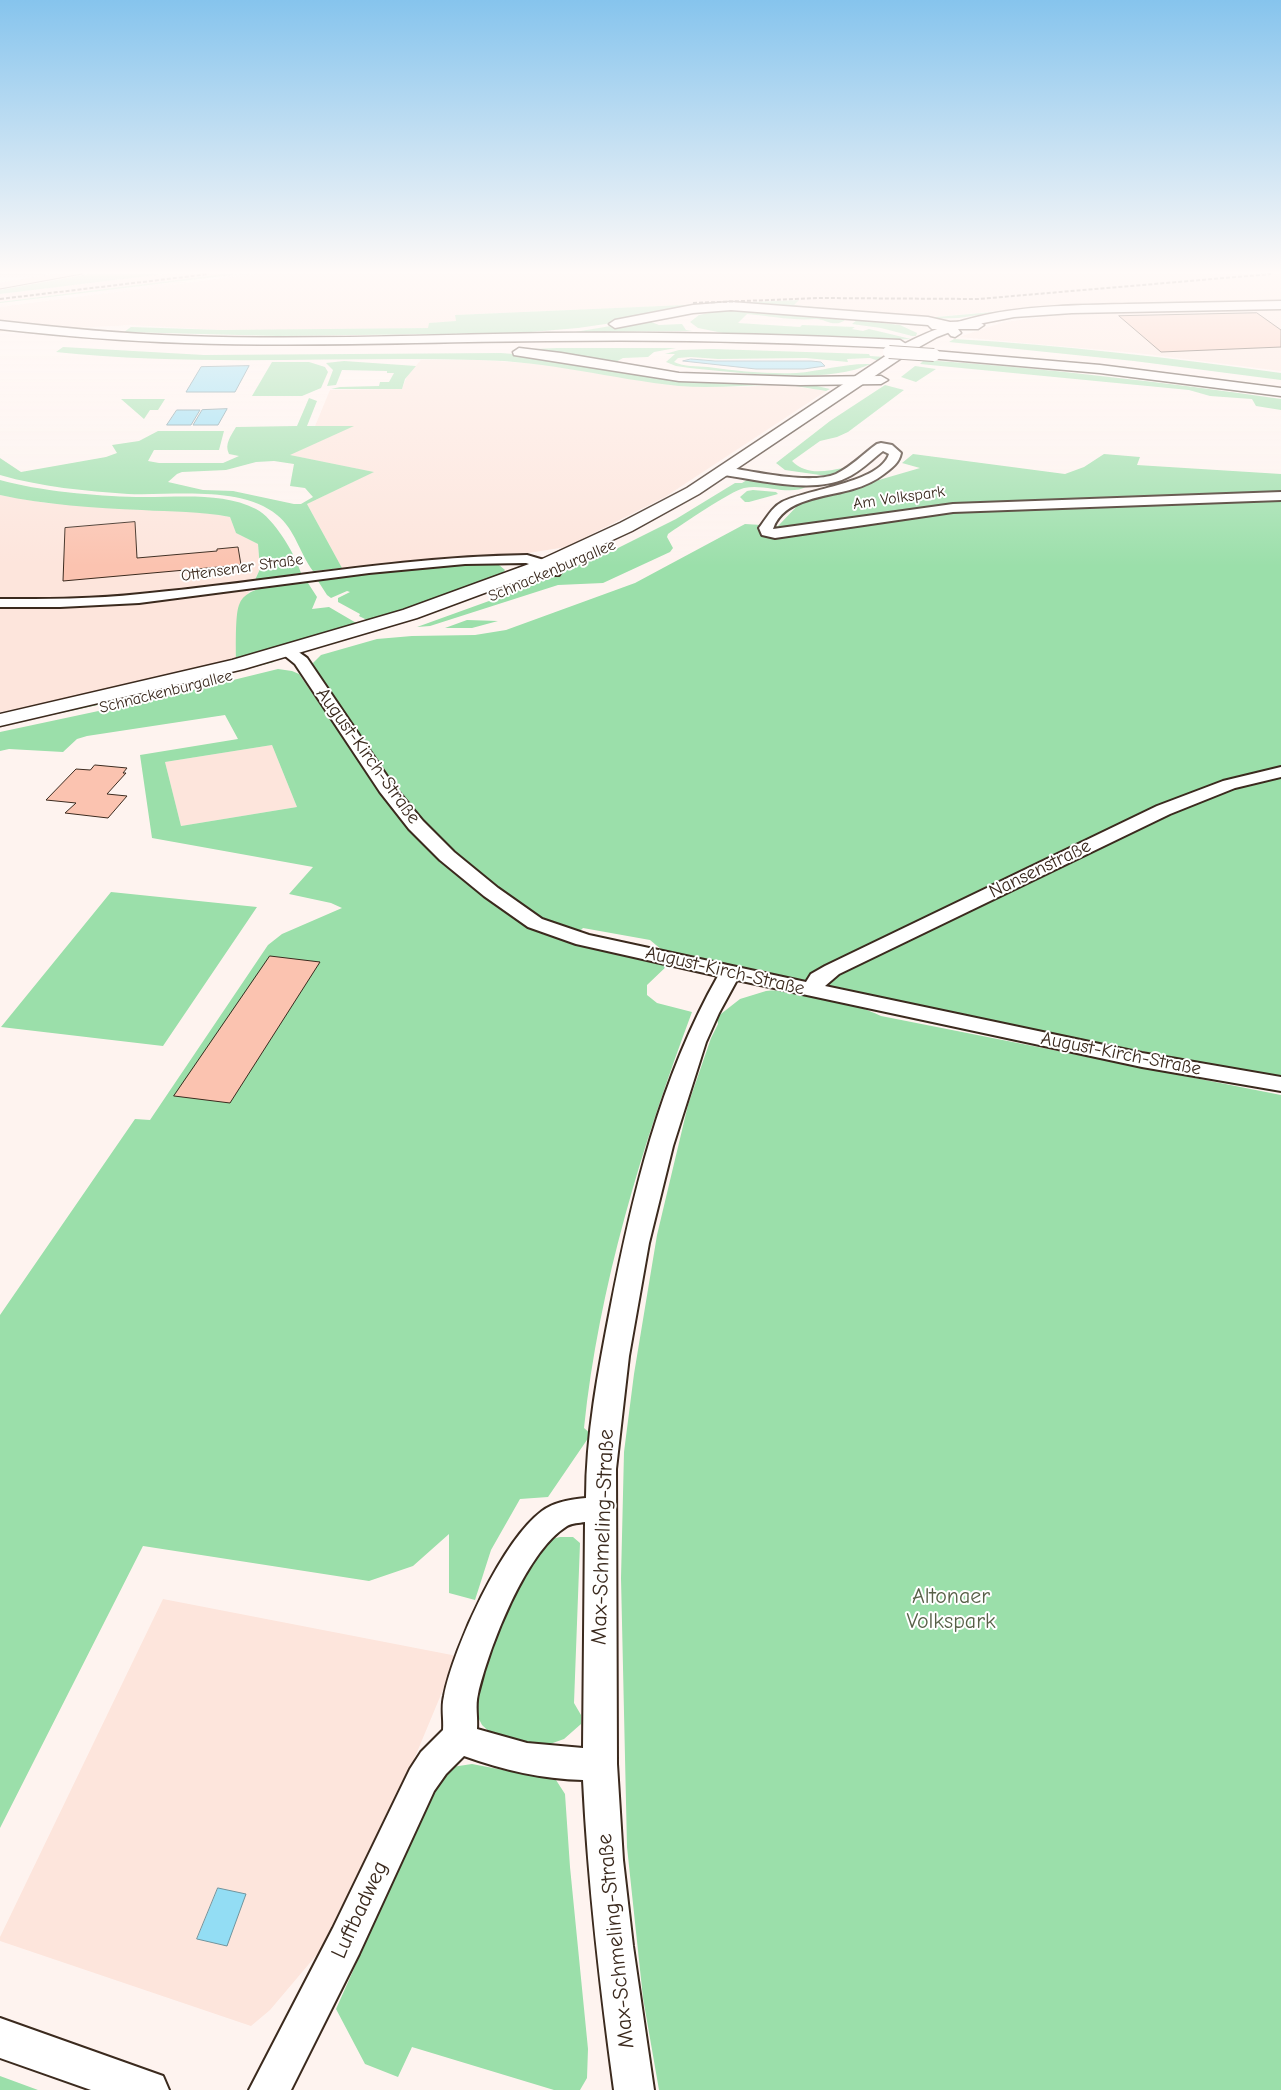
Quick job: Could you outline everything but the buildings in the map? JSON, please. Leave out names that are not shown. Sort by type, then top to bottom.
[{"type":"main road","points":[[644,372],[670,376],[861,384]]},
{"type":"main road","points":[[679,372],[851,376],[861,384]]},
{"type":"main road","name":"Schnackenburgallee","points":[[0,729],[153,696],[293,655],[544,568],[654,526],[701,500],[736,470],[839,394],[884,372]]},
{"type":"main road","points":[[1113,372],[1281,392]]},
{"type":"main road","points":[[1188,372],[1281,383]]},
{"type":"main road","points":[[825,376],[880,374]]},
{"type":"main road","points":[[800,381],[831,386],[839,390],[839,394]]},
{"type":"main road","name":"Schnackenburgallee","points":[[736,470],[861,384]]},
{"type":"main road","name":"Schnackenburgallee","points":[[0,720],[293,655]]},
{"type":"street","name":"Am Volkspark","points":[[736,470],[804,481],[822,481],[841,476],[881,448],[892,450],[894,453],[893,460],[876,476],[865,482],[804,498],[784,506],[766,530],[779,534],[924,512],[996,505],[1281,496]]},
{"type":"street","points":[[764,464],[780,472]]},
{"type":"street","points":[[736,470],[780,472],[822,481]]},
{"type":"street","name":"Ottensener Straße","points":[[0,603],[60,603],[139,598],[376,568],[488,559],[544,568]]},
{"type":"street","name":"August-Kirch-Straße","points":[[293,655],[386,788],[446,856],[523,916],[571,937],[1142,1060],[1281,1084]]},
{"type":"street","name":"Nansenstraße","points":[[811,990],[819,979],[832,970],[1147,817],[1193,796],[1219,787],[1281,772]]},
{"type":"street","name":"Max-Schmeling-Straße","points":[[634,2090],[613,1936],[600,1764],[600,1510],[602,1450],[615,1356],[639,1233],[660,1146],[695,1042],[708,1013],[731,972]]},
{"type":"street","points":[[600,1510],[570,1512],[555,1518],[540,1531],[518,1560],[499,1596],[460,1697],[461,1729],[458,1737],[485,1748],[532,1761],[559,1764],[600,1764]]},
{"type":"street","name":"Luftbadweg","points":[[269,2090],[346,1942],[422,1780],[434,1761],[458,1737]]},
{"type":"street","points":[[0,2038],[149,2090]]},
{"type":"shaded area","points":[[410,372],[588,372],[680,386],[747,387],[778,384],[826,391],[665,497],[566,547],[522,554],[433,558],[342,568],[307,504],[373,472],[289,455],[313,431],[330,390],[402,389]]},
{"type":"shaded area","points":[[0,495],[46,503],[202,512],[230,517],[236,533],[258,544],[260,569],[249,592],[239,605],[236,660],[0,712]]},
{"type":"shaded area","points":[[272,745],[297,807],[181,826],[165,762]]},
{"type":"shaded area","points":[[163,1599],[457,1656],[393,1810],[325,1945],[270,2010],[251,2026],[0,1941],[0,1937]]},
{"type":"green space","points":[[266,372],[328,372],[321,388],[302,396],[252,396]]},
{"type":"green space","points":[[332,372],[341,372],[336,385],[327,386]]},
{"type":"green space","points":[[411,372],[405,379],[402,389],[331,389],[379,386],[380,382],[389,382],[394,373],[387,373]]},
{"type":"green space","points":[[582,372],[649,372],[808,384],[830,389],[826,391],[782,385],[691,387]]},
{"type":"green space","points":[[729,372],[844,372],[807,376]]},
{"type":"green space","points":[[908,372],[932,372],[916,382],[901,377]]},
{"type":"green space","points":[[998,372],[1058,372],[1281,399],[1281,410],[1256,406],[1252,399],[1210,396],[1189,390]]},
{"type":"green space","points":[[1215,372],[1270,372],[1281,373],[1281,380]]},
{"type":"green space","points":[[885,385],[904,390],[848,432],[820,441],[792,461],[810,471],[844,468],[837,475],[827,476],[785,470],[776,463],[830,421]]},
{"type":"green space","points":[[309,398],[317,401],[307,426],[354,426],[290,455],[374,472],[307,504],[342,568],[313,571],[293,534],[283,521],[262,506],[244,499],[206,494],[128,494],[64,488],[0,475],[0,458],[21,472],[106,457],[117,453],[112,445],[139,441],[158,431],[224,431],[219,450],[154,450],[148,461],[159,463],[223,463],[239,456],[229,454],[227,447],[236,427],[297,426]],"holes":[[[274,461],[294,464],[290,486],[305,488],[313,497],[301,504],[233,491],[203,490],[168,482],[182,472],[226,470],[256,462]]]},
{"type":"green space","points":[[121,399],[165,399],[158,410],[150,410],[144,419]]},
{"type":"green space","points":[[913,454],[1065,474],[1084,467],[1104,454],[1140,457],[1137,465],[1281,474],[1281,1078],[884,1001],[778,975],[662,950],[650,940],[583,928],[579,932],[546,921],[532,913],[453,855],[393,787],[314,670],[313,663],[321,655],[377,639],[412,636],[475,635],[506,630],[635,583],[745,524],[778,526],[800,503],[920,468],[902,463]]},
{"type":"green space","points":[[750,478],[808,486],[793,490],[752,487],[738,490],[668,534],[667,537],[673,548],[670,552],[603,583],[558,585],[430,626],[417,627],[525,588],[614,550],[676,519],[735,483],[742,483]]},
{"type":"green space","points":[[0,480],[49,490],[85,494],[136,497],[197,497],[242,503],[263,514],[277,528],[294,556],[301,573],[255,580],[260,569],[258,544],[236,533],[230,517],[197,513],[52,504],[0,495]]},
{"type":"green space","points":[[747,491],[776,492],[778,494],[749,502],[745,502],[740,497]]},
{"type":"green space","points":[[478,563],[499,565],[505,570],[502,574],[369,621],[338,602],[338,598],[350,592],[347,591],[331,598],[318,581],[350,575]]},
{"type":"green space","points":[[308,583],[317,597],[312,609],[329,607],[358,624],[236,660],[237,616],[239,605],[243,598],[250,593],[269,586]]},
{"type":"green space","points":[[467,620],[498,621],[472,628],[445,628]]},
{"type":"green space","points":[[269,661],[274,662],[158,692],[47,716],[75,707]]},
{"type":"green space","points":[[278,669],[299,674],[379,790],[485,895],[523,924],[543,934],[669,964],[647,985],[647,995],[657,1003],[692,1012],[656,1113],[625,1217],[612,1269],[600,1322],[584,1428],[591,1434],[548,1497],[520,1499],[491,1550],[475,1600],[449,1593],[449,1534],[413,1566],[369,1581],[143,1546],[0,1828],[0,1315],[135,1119],[150,1120],[268,945],[282,934],[342,908],[331,903],[289,894],[313,867],[152,838],[140,755],[238,739],[225,715],[87,736],[77,739],[63,752],[9,749],[0,751],[0,732],[164,697]],"holes":[[[272,745],[297,807],[181,826],[165,762]]]},
{"type":"green space","points":[[111,892],[257,907],[163,1046],[1,1027]]},
{"type":"green space","name":"Altonaer Volkspark","points":[[766,991],[794,992],[825,997],[881,1016],[1281,1095],[1281,2090],[659,2090],[643,1998],[627,1847],[621,1578],[624,1452],[634,1374],[657,1235],[688,1105],[711,1038],[718,1024],[717,1017],[740,999]]},
{"type":"green space","points":[[573,1537],[580,1543],[574,1703],[581,1715],[581,1724],[564,1739],[550,1744],[532,1746],[495,1737],[482,1725],[476,1713],[475,1699],[495,1632],[516,1590],[547,1540]]},
{"type":"green space","points":[[472,1764],[556,1780],[565,1794],[570,1867],[588,2049],[587,2078],[580,2090],[554,2090],[412,2047],[398,2077],[365,2064],[336,2009],[439,1778],[452,1767]]},
{"type":"green space","points":[[0,2076],[38,2090],[0,2090]]},
{"type":"water","points":[[198,372],[246,372],[235,392],[186,392]]},
{"type":"water","points":[[227,409],[218,425],[193,425],[202,410]]},
{"type":"water","points":[[177,410],[200,410],[191,425],[167,425]]},
{"type":"water","points":[[218,1888],[246,1894],[227,1946],[197,1939]]}]
